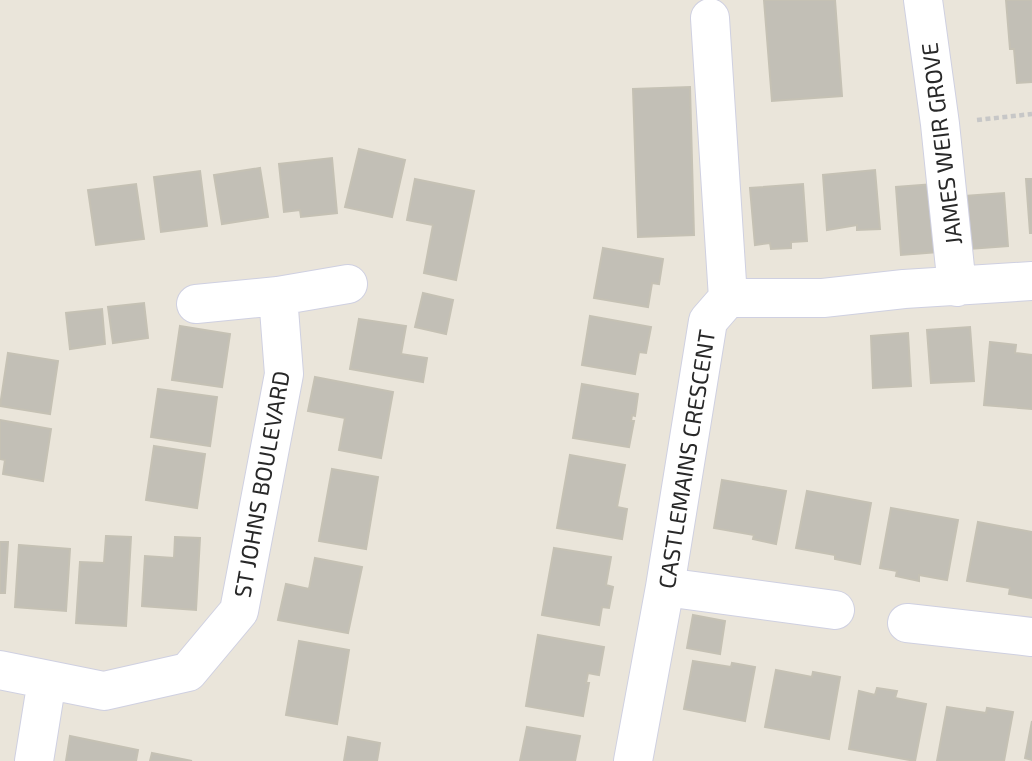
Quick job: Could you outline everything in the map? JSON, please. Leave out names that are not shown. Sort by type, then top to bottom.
[{"type":"street","name":"JAMES WEIR GROVE","points":[[923,0],[940,124],[957,287]]},
{"type":"street","points":[[710,18],[728,298],[823,298],[904,289],[1032,281]]},
{"type":"street","points":[[196,304],[278,296],[348,284]]},
{"type":"street","name":"ST JOHNS BOULEVARD","points":[[0,670],[104,691],[188,672],[239,611],[284,374],[278,296]]},
{"type":"street","name":"CASTLEMAINS CRESCENT","points":[[633,761],[666,587],[708,321],[728,298]]},
{"type":"street","points":[[666,587],[835,610]]},
{"type":"street","points":[[907,623],[1032,637]]},
{"type":"street","points":[[34,761],[47,680]]},
{"type":"path","points":[[940,124],[1032,114]]},
{"type":"building","points":[[764,0],[835,0],[842,96],[772,101]]},
{"type":"building","points":[[1006,0],[1032,0],[1032,82],[1017,83],[1014,49],[1010,49]]},
{"type":"building","points":[[690,87],[694,235],[638,237],[633,89]]},
{"type":"building","points":[[359,149],[405,160],[392,217],[345,207]]},
{"type":"building","points":[[332,158],[337,213],[301,217],[300,210],[284,212],[279,164]]},
{"type":"building","points":[[260,168],[268,217],[222,224],[214,175]]},
{"type":"building","points":[[875,170],[880,229],[857,230],[857,225],[827,230],[823,175]]},
{"type":"building","points":[[200,171],[207,226],[161,232],[154,177]]},
{"type":"building","points":[[415,179],[474,191],[456,280],[424,273],[433,225],[407,220]]},
{"type":"building","points":[[1026,179],[1032,179],[1032,233],[1030,233]]},
{"type":"building","points":[[136,184],[144,239],[96,245],[88,190]]},
{"type":"building","points":[[803,184],[807,241],[791,242],[791,248],[771,249],[770,243],[755,245],[750,188]]},
{"type":"building","points":[[934,184],[938,252],[901,255],[896,187]]},
{"type":"building","points":[[1004,193],[1008,246],[969,249],[965,196]]},
{"type":"building","points":[[603,248],[663,259],[659,284],[652,283],[648,307],[594,298]]},
{"type":"building","points":[[423,293],[453,300],[446,334],[415,327]]},
{"type":"building","points":[[144,303],[148,338],[113,343],[108,307]]},
{"type":"building","points":[[102,309],[105,344],[70,349],[66,313]]},
{"type":"building","points":[[590,316],[651,327],[646,353],[639,352],[635,374],[582,365]]},
{"type":"building","points":[[359,319],[406,326],[401,354],[427,358],[423,382],[350,369]]},
{"type":"building","points":[[180,326],[230,334],[222,387],[172,380]]},
{"type":"building","points":[[970,327],[974,381],[931,383],[927,330]]},
{"type":"building","points":[[908,333],[911,386],[873,388],[871,336]]},
{"type":"building","points":[[990,342],[1016,345],[1015,353],[1032,355],[1032,409],[984,405]]},
{"type":"building","points":[[8,353],[58,361],[50,414],[0,406]]},
{"type":"building","points":[[315,377],[393,392],[381,458],[339,450],[345,418],[308,411]]},
{"type":"building","points":[[582,384],[638,394],[635,416],[632,415],[631,421],[634,421],[629,447],[573,438]]},
{"type":"building","points":[[158,389],[217,397],[210,446],[151,437]]},
{"type":"building","points":[[0,420],[51,429],[43,481],[3,474],[5,460],[0,459]]},
{"type":"building","points":[[154,446],[205,454],[197,508],[146,500]]},
{"type":"building","points":[[570,455],[625,465],[617,507],[627,509],[622,539],[557,528]]},
{"type":"building","points":[[332,469],[378,477],[366,549],[319,541]]},
{"type":"building","points":[[722,480],[786,491],[776,544],[753,539],[754,535],[714,528]]},
{"type":"building","points":[[807,491],[871,503],[860,564],[835,559],[835,555],[796,548]]},
{"type":"building","points":[[891,508],[958,520],[947,580],[919,575],[919,581],[896,576],[897,571],[880,568]]},
{"type":"building","points":[[978,522],[1032,532],[1032,598],[1009,594],[1010,588],[967,581]]},
{"type":"building","points":[[106,536],[131,537],[126,626],[76,623],[80,562],[104,563]]},
{"type":"building","points":[[175,537],[200,538],[196,610],[142,606],[145,556],[174,558]]},
{"type":"building","points":[[0,542],[8,542],[5,593],[0,593]]},
{"type":"building","points":[[19,545],[70,549],[66,611],[15,607]]},
{"type":"building","points":[[554,548],[611,557],[606,585],[613,587],[609,608],[602,607],[599,625],[542,615]]},
{"type":"building","points":[[315,558],[362,567],[348,633],[278,620],[286,584],[309,589]]},
{"type":"building","points":[[693,615],[725,621],[720,654],[687,648]]},
{"type":"building","points":[[538,635],[604,647],[599,675],[588,673],[586,683],[589,683],[583,716],[526,706]]},
{"type":"building","points":[[299,641],[349,650],[337,724],[286,715]]},
{"type":"building","points":[[693,661],[731,667],[732,663],[755,667],[745,721],[684,709]]},
{"type":"building","points":[[776,670],[812,677],[813,672],[840,677],[829,739],[765,727]]},
{"type":"building","points":[[877,688],[897,691],[895,698],[926,704],[915,761],[849,749],[859,691],[875,695]]},
{"type":"building","points":[[947,707],[986,713],[987,708],[1013,712],[1004,761],[937,761]]},
{"type":"building","points":[[1032,721],[1032,760],[1025,758]]},
{"type":"building","points":[[527,727],[580,736],[575,761],[520,761]]},
{"type":"building","points":[[70,736],[138,750],[136,761],[66,761]]},
{"type":"building","points":[[348,737],[380,743],[377,761],[344,761]]},
{"type":"building","points":[[152,753],[192,761],[150,761]]}]
